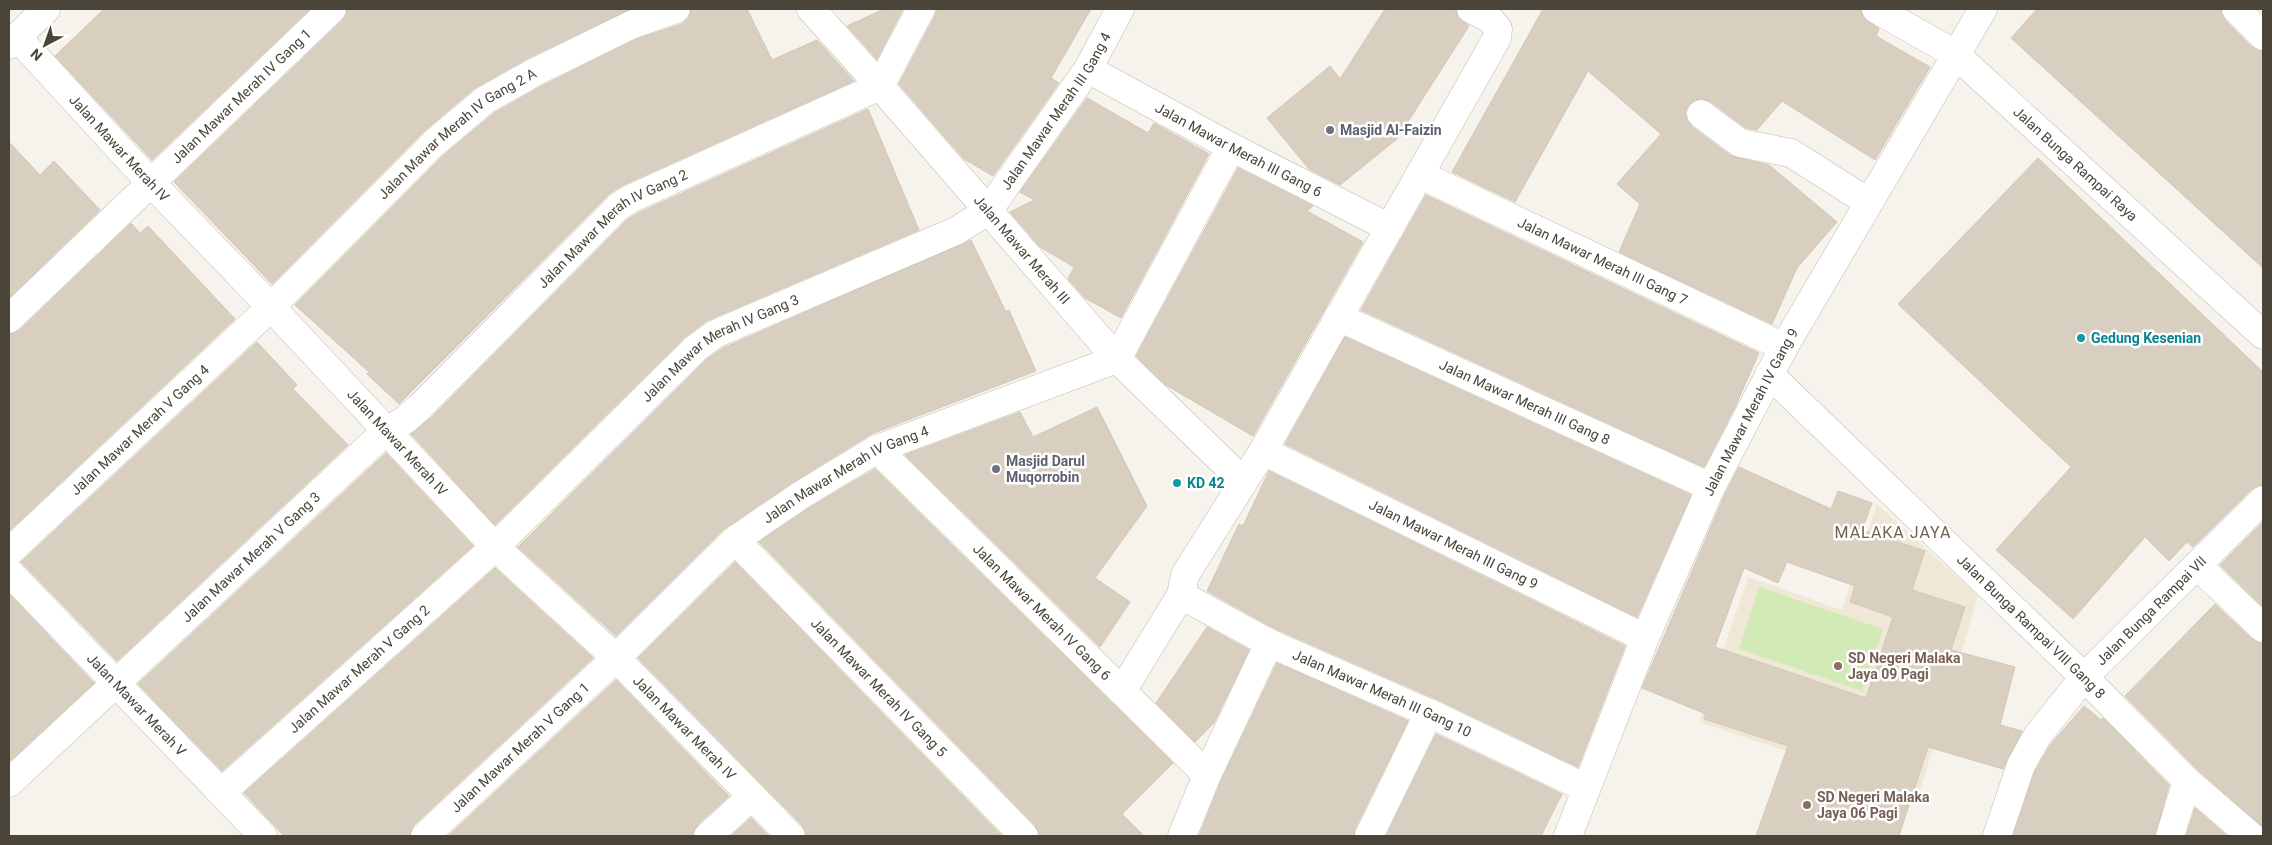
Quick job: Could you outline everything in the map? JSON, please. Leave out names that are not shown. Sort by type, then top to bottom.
[{"type":"street","points":[[13,41],[46,9]]},
{"type":"street","name":"Jalan Mawar Merah IV Gang 1","points":[[9,319],[152,184],[332,9]]},
{"type":"street","name":"Jalan Mawar Merah IV Gang 2 A","points":[[271,307],[434,144],[485,100],[535,72],[631,26],[676,9]]},
{"type":"street","name":"Jalan Mawar Merah III","points":[[811,9],[1117,359],[1243,481]]},
{"type":"street","points":[[880,86],[921,9]]},
{"type":"street","name":"Jalan Mawar Merah III Gang 4","points":[[988,210],[1088,70],[1120,9]]},
{"type":"street","name":"Jalan Bunga Rampai Raya","points":[[1876,9],[1955,54],[2263,335]]},
{"type":"street","name":"Jalan Mawar Merah IV Gang 9","points":[[1568,836],[1645,638],[1711,487],[1784,347],[1983,9]]},
{"type":"street","points":[[2236,9],[2263,36]]},
{"type":"street","points":[[1122,691],[1181,595],[1185,575],[1263,451],[1498,38],[1498,29],[1480,14]]},
{"type":"street","name":"Jalan Mawar Merah IV","points":[[13,41],[271,307],[495,547],[616,658],[791,836]]},
{"type":"street","name":"Jalan Mawar Merah III Gang 6","points":[[1088,70],[1390,228]]},
{"type":"street","name":"Jalan Mawar Merah IV Gang 2","points":[[386,431],[405,420],[422,405],[602,222],[630,199],[880,86]]},
{"type":"street","points":[[1701,114],[1740,143],[1791,153],[1868,202]]},
{"type":"street","points":[[1117,359],[1232,147]]},
{"type":"street","name":"Jalan Mawar Merah III Gang 7","points":[[1421,175],[1784,347]]},
{"type":"street","name":"Jalan Mawar Merah IV Gang 3","points":[[495,547],[689,355],[715,334],[956,231],[988,210]]},
{"type":"street","name":"Jalan Mawar Merah V Gang 4","points":[[9,552],[271,307]]},
{"type":"street","name":"Jalan Mawar Merah III Gang 8","points":[[1338,317],[1711,487]]},
{"type":"street","name":"Jalan Mawar Merah IV Gang 4","points":[[616,658],[735,540],[801,495],[877,449],[1117,359]]},
{"type":"street","name":"Jalan Bunga Rampai VIII Gang 8","points":[[1769,374],[2084,678],[2187,781],[2252,836]]},
{"type":"street","name":"Jalan Mawar Merah V Gang 3","points":[[9,783],[386,431]]},
{"type":"street","name":"Jalan Mawar Merah IV Gang 6","points":[[877,449],[1207,775]]},
{"type":"street","name":"Jalan Mawar Merah III Gang 9","points":[[1263,451],[1645,638]]},
{"type":"street","name":"Jalan Bunga Rampai VII","points":[[1997,836],[2020,765],[2038,735],[2084,678],[2263,500]]},
{"type":"street","name":"Jalan Mawar Merah IV Gang 5","points":[[735,540],[1024,836]]},
{"type":"street","name":"Jalan Mawar Merah V Gang 2","points":[[222,792],[495,547]]},
{"type":"street","points":[[2198,566],[2263,628]]},
{"type":"street","name":"Jalan Mawar Merah V","points":[[9,572],[263,836]]},
{"type":"street","name":"Jalan Mawar Merah III Gang 10","points":[[1181,595],[1269,643],[1429,713],[1586,788]]},
{"type":"street","points":[[1182,836],[1207,775],[1269,643]]},
{"type":"street","name":"Jalan Mawar Merah V Gang 1","points":[[425,836],[616,658]]},
{"type":"street","points":[[1369,836],[1429,713]]},
{"type":"street","points":[[2170,836],[2187,781]]},
{"type":"street","points":[[708,836],[751,797]]},
{"type":"shaded area","name":"SD Negeri Malaka Jaya 09 Pagi","points":[[1877,504],[1978,596],[1919,795],[1699,722],[1748,577],[1842,610]]},
{"type":"green space","points":[[1759,587],[1883,629],[1862,691],[1739,649]]},
{"type":"building","points":[[104,9],[310,9],[152,160],[55,56]]},
{"type":"building","points":[[347,9],[630,9],[528,58],[475,88],[423,132],[272,284],[174,182],[343,20]]},
{"type":"building","points":[[691,9],[747,9],[772,60],[817,40],[854,81],[623,185],[609,194],[399,404],[367,374],[369,372],[295,305],[445,154],[494,113],[542,86],[637,39],[682,24],[688,19]]},
{"type":"building","points":[[884,9],[903,9],[877,59],[847,26]]},
{"type":"building","points":[[937,9],[1091,9],[1051,78],[1059,83],[993,176],[964,159],[899,84]]},
{"type":"building","points":[[1385,9],[1456,9],[1458,18],[1469,26],[1397,139],[1340,185],[1309,169],[1267,118],[1330,66],[1340,79]]},
{"type":"building","points":[[1543,9],[1860,9],[1863,17],[1879,29],[1876,36],[1930,67],[1875,160],[1782,101],[1757,130],[1746,128],[1710,101],[1703,99],[1695,100],[1688,105],[1685,113],[1692,127],[1731,156],[1769,165],[1837,222],[1797,268],[1772,324],[1619,252],[1640,204],[1617,184],[1661,134],[1588,71],[1515,202],[1452,172]]},
{"type":"building","points":[[2037,9],[2221,9],[2225,20],[2252,47],[2263,51],[2263,268],[2011,38]]},
{"type":"building","points":[[1087,98],[1148,133],[1154,123],[1209,154],[1121,318],[1085,298],[1068,279],[1074,267],[1040,247],[1010,212],[1034,200],[1020,192]]},
{"type":"building","points":[[868,109],[919,230],[706,321],[685,337],[495,525],[411,434],[433,416],[628,219]]},
{"type":"building","points":[[9,142],[40,175],[54,161],[100,210],[9,298]]},
{"type":"building","name":"Gedung Kesenian","points":[[2038,158],[2263,372],[2263,485],[2252,489],[2193,547],[2187,542],[2169,561],[2145,537],[2073,619],[1996,550],[2071,467],[1898,304]]},
{"type":"building","points":[[1238,168],[1313,206],[1307,211],[1363,242],[1253,436],[1166,385],[1136,356]]},
{"type":"building","points":[[1426,195],[1759,353],[1735,407],[1704,467],[1361,310]]},
{"type":"building","points":[[131,223],[140,233],[148,226],[235,319],[9,531],[9,334],[20,330]]},
{"type":"building","points":[[971,240],[1006,312],[1009,310],[1036,371],[871,434],[793,482],[724,529],[616,636],[518,547],[706,360],[723,348]]},
{"type":"building","points":[[1345,337],[1691,495],[1637,617],[1285,444]]},
{"type":"building","points":[[257,342],[297,385],[293,389],[348,445],[117,661],[21,562]]},
{"type":"building","points":[[1097,407],[1147,506],[1095,578],[1130,602],[1100,647],[905,455],[1020,412],[1033,437]]},
{"type":"building","points":[[386,453],[473,546],[222,771],[138,684]]},
{"type":"building","points":[[1739,467],[1831,509],[1838,491],[1872,503],[1862,530],[1925,551],[1912,590],[1965,607],[1951,650],[2015,667],[2000,725],[2022,731],[2003,769],[1928,747],[1899,836],[1756,836],[1788,746],[1704,719],[1706,714],[1642,688],[1725,494]],"holes":[[[1787,562],[1855,586],[1850,602],[1893,617],[1866,698],[1715,647],[1744,568],[1778,583]]]},
{"type":"building","points":[[875,469],[1173,763],[1122,814],[1144,836],[1039,836],[1035,825],[759,542],[809,508]]},
{"type":"building","points":[[1269,471],[1625,646],[1578,767],[1436,699],[1276,629],[1207,591],[1239,524],[1243,526]]},
{"type":"building","points":[[2263,522],[2263,607],[2220,565]]},
{"type":"building","points":[[735,562],[1002,836],[806,836],[802,825],[638,658]]},
{"type":"building","points":[[495,568],[593,658],[414,825],[410,836],[284,836],[244,793]]},
{"type":"building","points":[[9,594],[94,683],[9,762]]},
{"type":"building","points":[[2215,604],[2252,639],[2263,643],[2263,827],[2198,770],[2125,696]]},
{"type":"building","points":[[1207,627],[1249,650],[1214,723],[1195,742],[1156,703]]},
{"type":"building","points":[[1277,663],[1408,721],[1355,829],[1354,836],[1199,836],[1221,781]]},
{"type":"building","points":[[616,680],[729,796],[698,824],[693,836],[448,836]]},
{"type":"building","points":[[2084,706],[2101,720],[2103,718],[2169,785],[2155,836],[2013,836],[2035,771],[2051,744]]},
{"type":"building","points":[[1436,734],[1562,794],[1541,836],[1386,836]]},
{"type":"building","points":[[2195,808],[2227,836],[2186,836]]},
{"type":"building","points":[[751,818],[769,836],[731,836]]},
{"type":"place","name":"Masjid Al-Faizin","points":[[1330,130]]},
{"type":"place","name":"Gedung Kesenian","points":[[2081,338]]},
{"type":"place","name":"Masjid Darul Muqorrobin","points":[[996,469]]},
{"type":"place","name":"KD 42","points":[[1177,483]]},
{"type":"place","name":"SD Negeri Malaka Jaya 09 Pagi","points":[[1838,666]]},
{"type":"place","name":"SD Negeri Malaka Jaya 06 Pagi","points":[[1807,805]]},
{"type":"district","name":"MALAKA JAYA","points":[[1893,532]]}]
